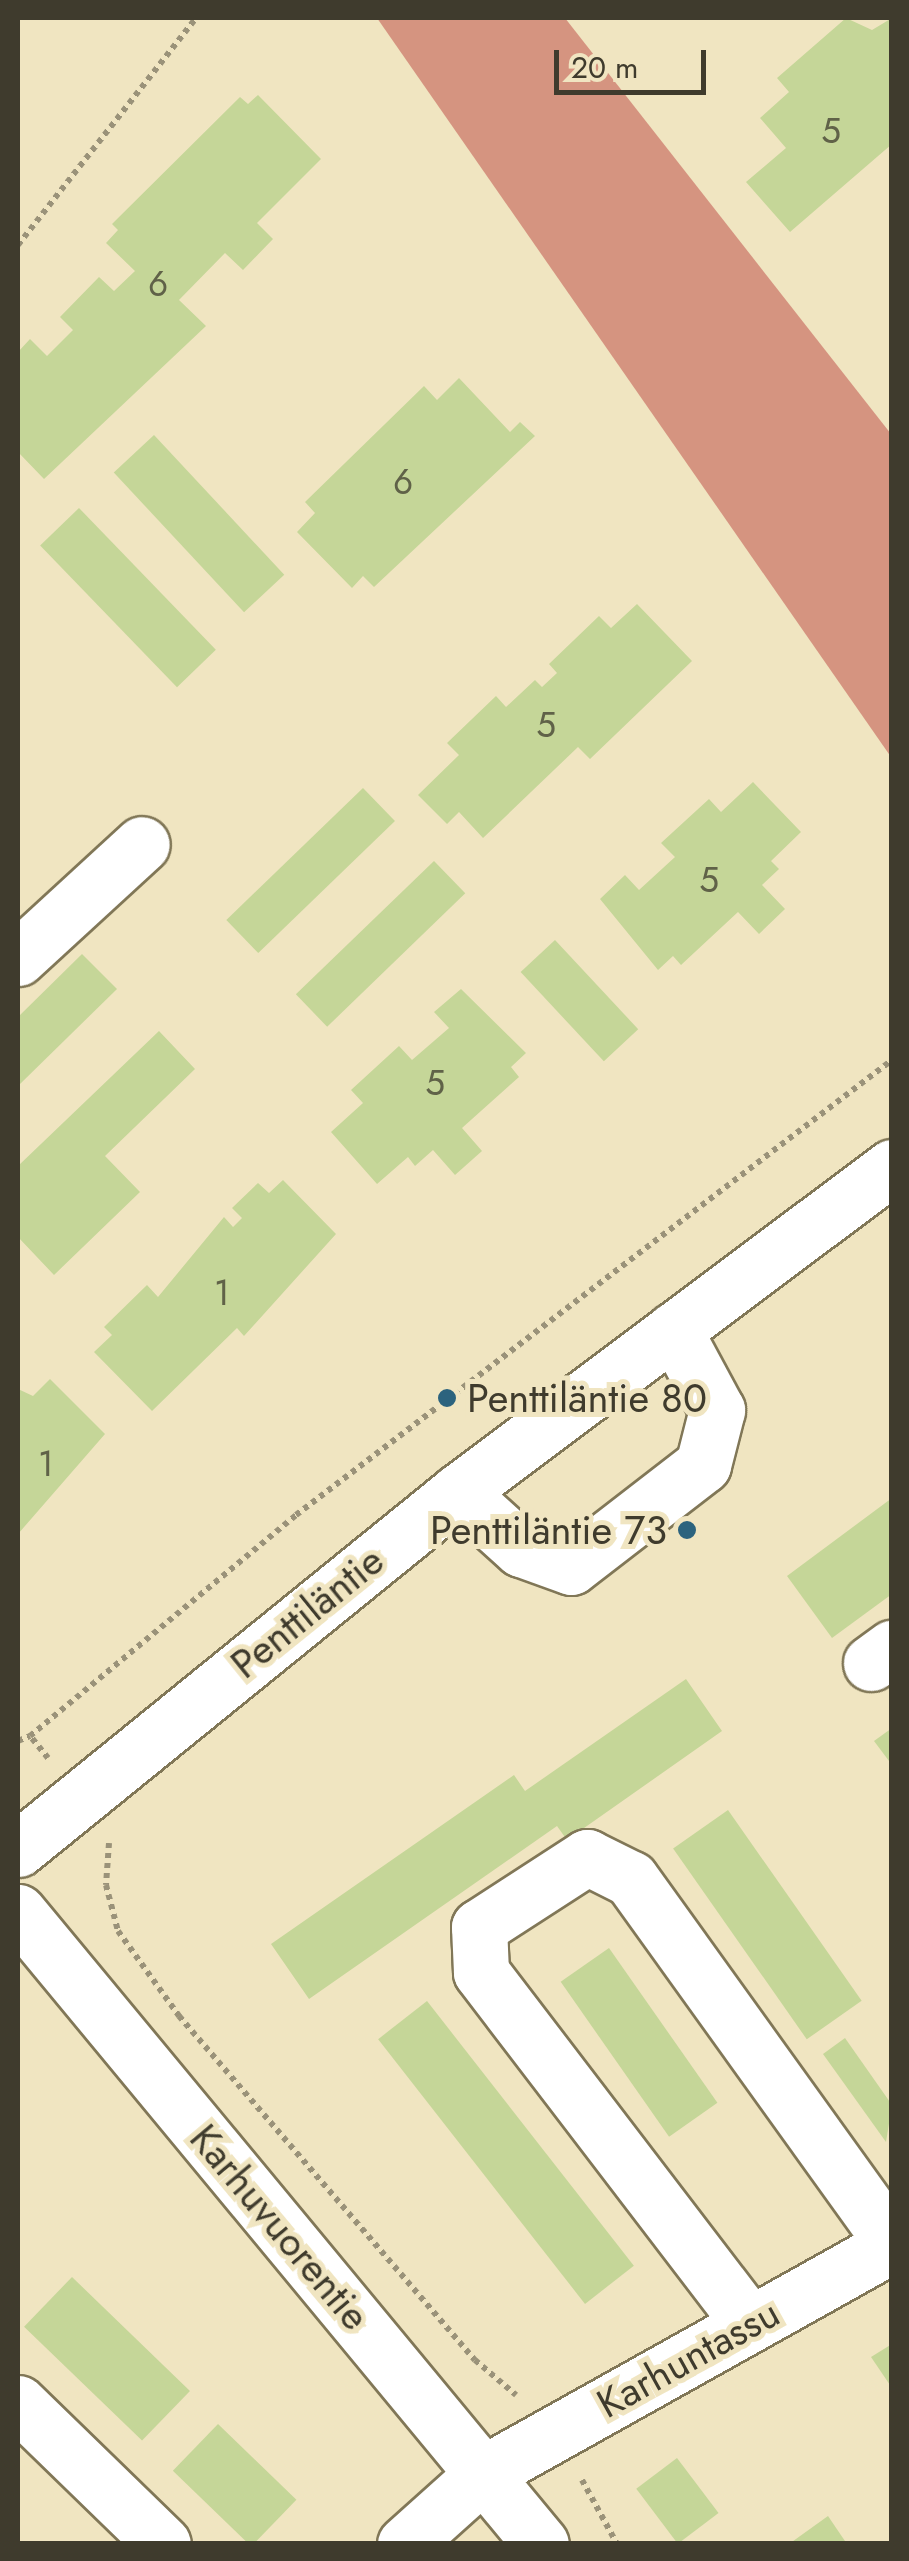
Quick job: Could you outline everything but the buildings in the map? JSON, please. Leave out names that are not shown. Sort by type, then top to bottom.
[{"type":"street","points":[[18,958],[142,844]]},
{"type":"street","name":"Penttiläntie","points":[[18,1849],[79,1794],[458,1492],[892,1167]]},
{"type":"street","points":[[458,1492],[521,1549],[571,1568],[703,1465],[716,1410],[674,1330]]},
{"type":"street","points":[[750,2324],[481,1972],[479,1927],[587,1857],[631,1879],[892,2244]]},
{"type":"street","name":"Karhuvuorentie","points":[[18,1912],[541,2544]]},
{"type":"street","name":"Karhuntassu","points":[[405,2544],[484,2473],[892,2244]]},
{"type":"street","points":[[18,2403],[163,2544]]},
{"type":"path","points":[[18,245],[196,18]]},
{"type":"path","points":[[18,1741],[30,1736],[296,1515],[892,1060]]},
{"type":"path","points":[[30,1736],[110,1832],[106,1886],[118,1931],[180,2016],[475,2360],[552,2434],[618,2544]]},
{"type":"shaded area","points":[[377,18],[565,18],[891,434],[891,757]]},
{"type":"place","name":"Penttiläntie 80","points":[[447,1398]]},
{"type":"place","name":"Penttiläntie 73","points":[[687,1530]]}]
